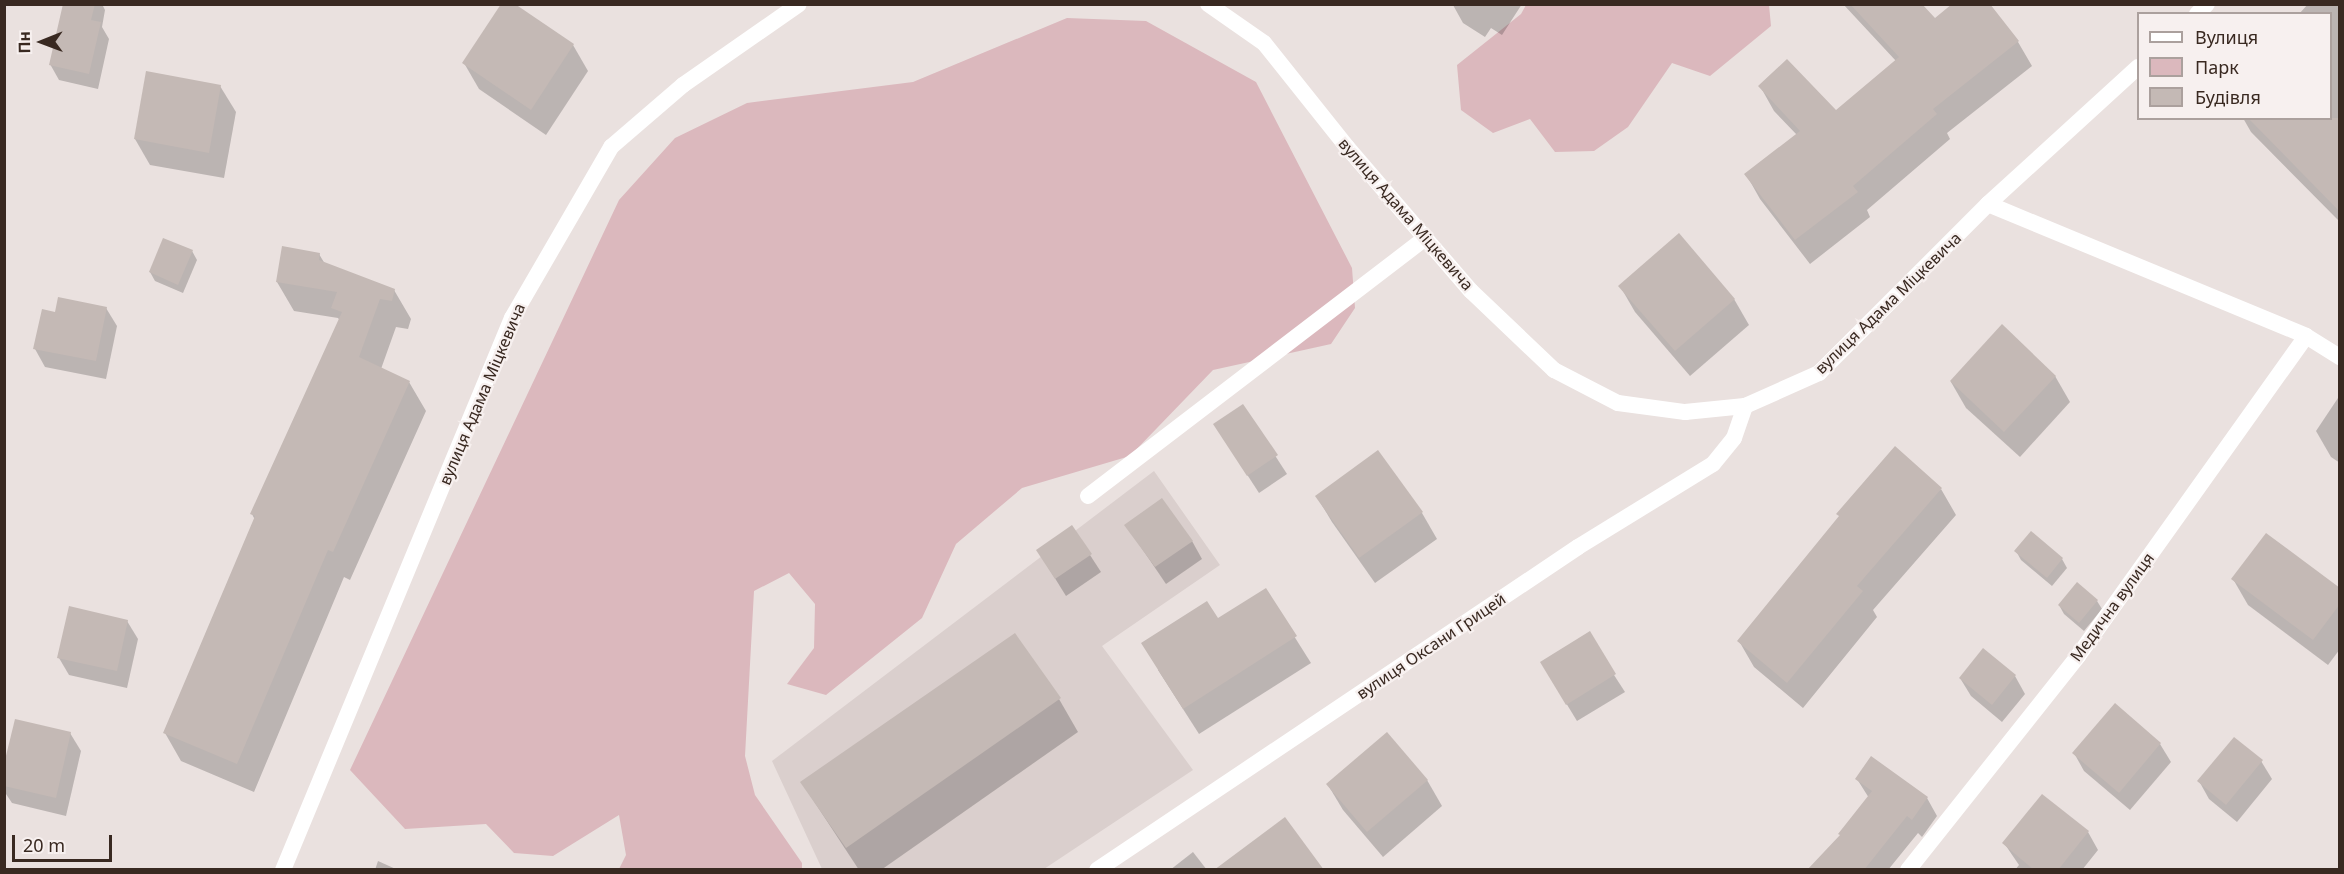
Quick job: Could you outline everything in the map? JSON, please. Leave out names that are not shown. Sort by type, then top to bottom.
[{"type":"street","name":"вулиця Адама Міцкевича","points":[[283,870],[512,318],[611,147],[683,85],[799,4]]},
{"type":"street","name":"вулиця Адама Міцкевича","points":[[1208,4],[1264,44],[1471,291],[1554,369],[1618,403],[1684,412],[1745,406],[1820,373],[1988,204],[2137,69]]},
{"type":"street","points":[[1988,204],[2306,336],[2340,357]]},
{"type":"street","points":[[1088,496],[1425,238]]},
{"type":"street","name":"Медична вулиця","points":[[1908,870],[2078,656],[2306,336]]},
{"type":"street","name":"вулиця Оксани Грицей","points":[[1096,870],[1578,547],[1713,464],[1734,438],[1745,406]]},
{"type":"shaded area","points":[[1154,471],[1220,565],[1102,646],[1193,770],[1044,869],[822,869],[772,761]]},
{"type":"green space","points":[[1526,5],[1769,5],[1771,26],[1710,76],[1672,63],[1628,127],[1594,151],[1555,152],[1530,119],[1493,133],[1461,110],[1457,65],[1521,14]]},
{"type":"green space","points":[[1067,18],[1146,21],[1256,82],[1352,268],[1355,308],[1331,344],[1213,370],[1130,456],[1022,488],[956,544],[922,618],[826,695],[787,684],[814,648],[815,604],[789,573],[754,591],[745,756],[755,795],[802,863],[802,869],[619,869],[626,855],[619,815],[553,856],[514,853],[486,824],[405,829],[350,770],[619,200],[675,138],[747,103],[913,82]]},
{"type":"building","points":[[63,4],[95,4],[91,20],[101,22],[89,74],[49,65]]},
{"type":"building","points":[[501,4],[515,4],[574,44],[531,110],[462,63]]},
{"type":"building","points":[[1850,4],[1922,4],[1935,18],[1952,4],[1990,4],[2019,41],[1933,109],[1937,114],[1853,186],[1858,192],[1795,240],[1744,174],[1800,131],[1758,86],[1787,59],[1836,110],[1899,57]]},
{"type":"building","points":[[146,71],[221,85],[209,153],[134,139]]},
{"type":"building","points":[[2332,118],[2340,118],[2340,212],[2250,120],[2332,120]]},
{"type":"building","points":[[1679,233],[1735,299],[1675,351],[1618,286]]},
{"type":"building","points":[[163,238],[193,250],[178,285],[149,272]]},
{"type":"building","points":[[282,246],[320,253],[319,260],[395,289],[392,301],[380,299],[359,357],[410,381],[333,552],[328,550],[237,764],[163,733],[255,516],[250,514],[342,312],[331,308],[337,292],[276,282]]},
{"type":"building","points":[[58,297],[107,307],[96,361],[33,349],[42,309],[55,312]]},
{"type":"building","points":[[2002,324],[2056,376],[2004,432],[1950,381]]},
{"type":"building","points":[[1243,404],[1278,455],[1247,476],[1213,424]]},
{"type":"building","points":[[1895,446],[1942,488],[1857,586],[1863,591],[1787,683],[1737,641],[1839,516],[1836,514]]},
{"type":"building","points":[[1378,450],[1423,512],[1359,558],[1315,496]]},
{"type":"building","points":[[1162,498],[1193,541],[1155,567],[1124,525]]},
{"type":"building","points":[[1072,525],[1092,554],[1055,579],[1036,550]]},
{"type":"building","points":[[2031,531],[2063,558],[2047,578],[2014,551]]},
{"type":"building","points":[[2266,533],[2340,588],[2340,604],[2313,640],[2231,579]]},
{"type":"building","points":[[2077,582],[2098,600],[2079,623],[2058,605]]},
{"type":"building","points":[[1266,588],[1297,636],[1183,709],[1141,643],[1207,601],[1218,618]]},
{"type":"building","points":[[69,606],[128,620],[117,671],[57,658]]},
{"type":"building","points":[[1590,631],[1616,674],[1566,705],[1540,662]]},
{"type":"building","points":[[1015,633],[1061,698],[846,848],[800,782]]},
{"type":"building","points":[[1983,648],[2016,675],[1992,705],[1959,678]]},
{"type":"building","points":[[2115,703],[2161,743],[2119,793],[2072,753]]},
{"type":"building","points":[[15,719],[71,732],[56,798],[4,786],[4,764]]},
{"type":"building","points":[[1387,732],[1428,780],[1367,832],[1326,784]]},
{"type":"building","points":[[2234,737],[2263,760],[2226,805],[2197,781]]},
{"type":"building","points":[[1871,756],[1928,797],[1912,820],[1907,816],[1864,870],[1807,870],[1840,835],[1838,834],[1872,791],[1855,779]]},
{"type":"building","points":[[2042,794],[2089,831],[2058,870],[2034,870],[2002,843]]},
{"type":"building","points":[[1285,817],[1324,870],[1214,870]]}]
